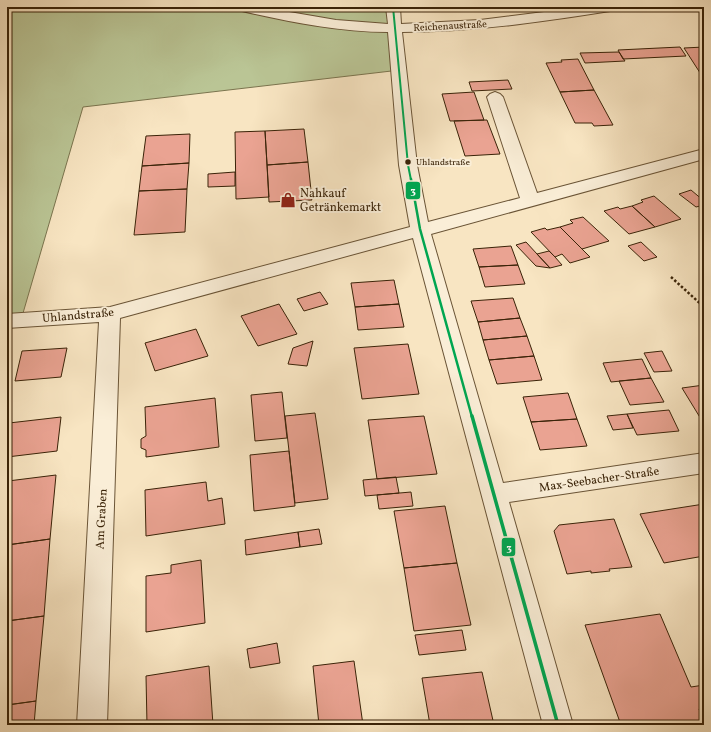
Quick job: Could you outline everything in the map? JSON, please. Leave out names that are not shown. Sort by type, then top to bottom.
[{"type":"street","name":"Reichenaustraße","points":[[242,7],[307,20],[351,26],[394,17],[431,27],[500,22],[610,7]]},
{"type":"street","points":[[394,17],[408,165],[420,229],[495,494],[558,725]]},
{"type":"street","points":[[495,97],[530,200]]},
{"type":"street","name":"Uhlandstraße","points":[[7,321],[110,314],[420,229],[704,154]]},
{"type":"street","name":"Am Graben","points":[[92,725],[110,314]]},
{"type":"street","name":"Max-Seebacher-Straße","points":[[495,494],[704,463]]},
{"type":"path","points":[[670,277],[704,307]]},
{"type":"green space","points":[[7,7],[393,7],[400,70],[83,107],[21,320],[7,321]]},
{"type":"building","points":[[680,47],[686,56],[623,59],[618,50]]},
{"type":"building","points":[[704,47],[704,79],[684,48]]},
{"type":"building","points":[[619,52],[625,61],[585,63],[580,53]]},
{"type":"building","points":[[578,59],[594,90],[560,92],[546,63]]},
{"type":"building","points":[[508,80],[512,89],[472,91],[469,82]]},
{"type":"building","points":[[594,90],[613,125],[594,126],[592,123],[575,123],[560,92]]},
{"type":"building","points":[[474,92],[484,120],[450,121],[442,94]]},
{"type":"building","points":[[487,120],[500,154],[465,156],[454,121]]},
{"type":"building","points":[[304,129],[308,162],[267,165],[265,131]]},
{"type":"building","points":[[265,131],[269,197],[236,199],[235,132]]},
{"type":"building","points":[[190,134],[189,163],[142,166],[146,136]]},
{"type":"building","points":[[308,162],[312,200],[269,202],[267,165]]},
{"type":"building","points":[[189,163],[187,189],[139,191],[142,166]]},
{"type":"building","points":[[235,172],[235,186],[208,187],[208,174]]},
{"type":"building","points":[[187,189],[185,232],[134,235],[139,191]]},
{"type":"building","points":[[691,190],[704,201],[704,205],[696,207],[679,194]]},
{"type":"building","points":[[654,196],[681,219],[655,227],[632,206],[643,202],[641,200]]},
{"type":"building","points":[[632,206],[655,227],[629,234],[604,211],[618,207],[620,209]]},
{"type":"building","points":[[583,217],[609,241],[582,249],[560,227],[573,223],[570,220]]},
{"type":"building","points":[[560,227],[590,257],[570,263],[562,254],[555,257],[531,232],[545,228],[547,230]]},
{"type":"building","points":[[526,242],[550,268],[536,266],[516,245]]},
{"type":"building","points":[[641,242],[657,257],[644,261],[628,246]]},
{"type":"building","points":[[511,246],[518,265],[479,267],[473,249]]},
{"type":"building","points":[[549,251],[562,265],[550,268],[537,254]]},
{"type":"building","points":[[518,265],[525,284],[485,287],[479,267]]},
{"type":"building","points":[[394,280],[399,304],[355,307],[351,283]]},
{"type":"building","points":[[320,292],[328,304],[304,311],[297,299]]},
{"type":"building","points":[[513,298],[520,318],[478,322],[471,301]]},
{"type":"building","points":[[279,304],[297,334],[258,346],[241,316]]},
{"type":"building","points":[[399,304],[404,327],[358,330],[355,307]]},
{"type":"building","points":[[520,318],[527,336],[483,340],[478,322]]},
{"type":"building","points":[[196,329],[208,356],[155,371],[145,343]]},
{"type":"building","points":[[527,336],[534,356],[489,360],[483,340]]},
{"type":"building","points":[[313,341],[307,366],[288,364],[293,348]]},
{"type":"building","points":[[408,344],[419,394],[362,399],[354,348]]},
{"type":"building","points":[[67,348],[61,377],[15,381],[22,351]]},
{"type":"building","points":[[662,351],[672,371],[654,372],[644,353]]},
{"type":"building","points":[[534,356],[542,380],[497,384],[489,360]]},
{"type":"building","points":[[642,359],[651,378],[611,382],[603,363]]},
{"type":"building","points":[[651,378],[664,402],[630,405],[619,381]]},
{"type":"building","points":[[704,385],[704,424],[682,388]]},
{"type":"building","points":[[282,392],[287,438],[255,441],[251,395]]},
{"type":"building","points":[[568,393],[577,419],[531,422],[523,397]]},
{"type":"building","points":[[215,398],[219,447],[146,457],[146,450],[141,448],[141,439],[146,436],[145,407]]},
{"type":"building","points":[[669,410],[679,431],[637,435],[627,414]]},
{"type":"building","points":[[315,413],[328,499],[295,503],[285,416]]},
{"type":"building","points":[[627,414],[633,428],[613,430],[607,416]]},
{"type":"building","points":[[424,416],[437,474],[377,479],[368,420]]},
{"type":"building","points":[[61,417],[57,451],[7,457],[9,423]]},
{"type":"building","points":[[577,419],[587,446],[540,450],[531,422]]},
{"type":"building","points":[[289,451],[295,506],[254,511],[250,455]]},
{"type":"building","points":[[56,475],[50,539],[7,545],[8,481]]},
{"type":"building","points":[[396,477],[399,493],[365,496],[363,480]]},
{"type":"building","points":[[206,482],[208,501],[222,498],[225,524],[146,536],[145,490]]},
{"type":"building","points":[[411,492],[413,506],[379,509],[377,495]]},
{"type":"building","points":[[704,504],[704,556],[664,563],[640,514]]},
{"type":"building","points":[[445,506],[457,563],[404,568],[394,511]]},
{"type":"building","points":[[614,519],[632,567],[609,569],[610,571],[591,573],[591,571],[567,574],[554,531],[559,525]]},
{"type":"building","points":[[319,529],[322,544],[300,547],[298,532]]},
{"type":"building","points":[[298,532],[300,547],[246,555],[245,540]]},
{"type":"building","points":[[50,539],[44,616],[7,621],[7,545]]},
{"type":"building","points":[[201,560],[205,623],[146,632],[146,576],[171,573],[171,565]]},
{"type":"building","points":[[457,563],[471,625],[414,631],[404,568]]},
{"type":"building","points":[[660,614],[691,687],[704,685],[704,708],[699,709],[704,725],[621,725],[585,625]]},
{"type":"building","points":[[44,616],[36,701],[7,705],[7,621]]},
{"type":"building","points":[[462,630],[466,650],[419,655],[415,635]]},
{"type":"building","points":[[277,643],[280,663],[250,668],[247,649]]},
{"type":"building","points":[[354,661],[363,725],[319,725],[313,666]]},
{"type":"building","points":[[209,666],[213,725],[147,725],[146,676]]},
{"type":"building","points":[[482,672],[494,725],[430,725],[422,678]]},
{"type":"building","points":[[36,701],[34,725],[7,725],[7,705]]},
{"type":"transit line","name":"3","points":[[393,7],[408,165],[420,229],[558,725]]},
{"type":"place","name":"Uhlandstraße","points":[[408,162]]},
{"type":"place","name":"Nahkauf Getränkemarkt","points":[[288,200]]}]
